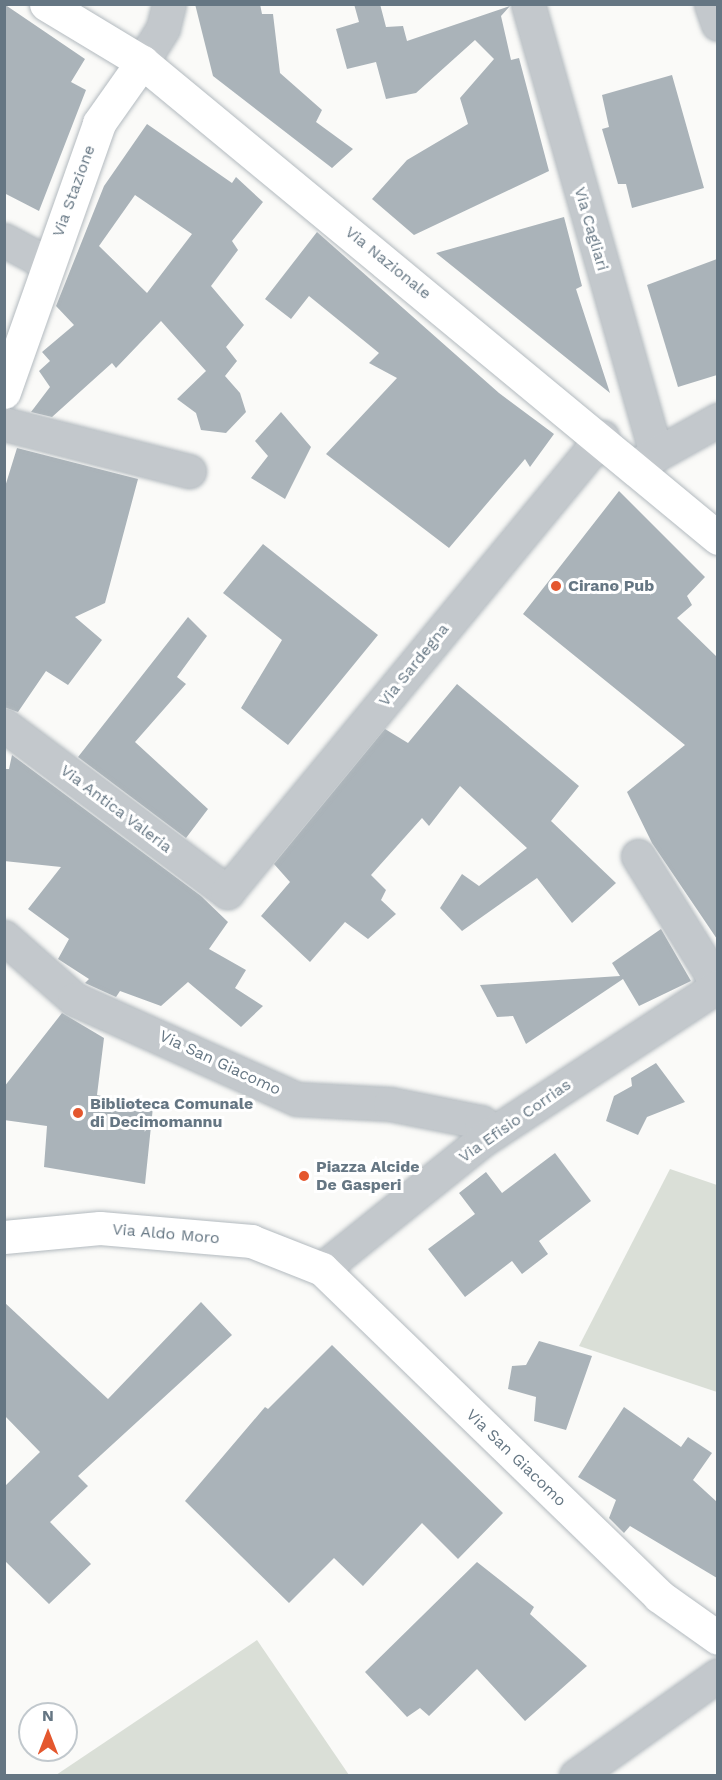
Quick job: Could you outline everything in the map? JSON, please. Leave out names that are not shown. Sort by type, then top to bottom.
[{"type":"main road","name":"Via Nazionale","points":[[46,4],[142,62],[602,437],[646,460],[717,538]]},
{"type":"main road","name":"Via Stazione","points":[[4,392],[47,263],[99,123],[142,62]]},
{"type":"main road","name":"Via Aldo Moro","points":[[4,1237],[100,1228],[251,1241],[322,1269]]},
{"type":"main road","name":"Via San Giacomo","points":[[322,1269],[659,1596],[717,1638]]},
{"type":"street","name":"Via Stazione","points":[[142,62],[163,28],[169,4]]},
{"type":"street","name":"Via Cagliari","points":[[528,4],[646,460]]},
{"type":"street","points":[[711,4],[717,24]]},
{"type":"street","points":[[4,240],[47,263]]},
{"type":"street","points":[[646,460],[717,420]]},
{"type":"street","points":[[4,424],[189,471]]},
{"type":"street","name":"Via Sardegna","points":[[227,892],[602,437]]},
{"type":"street","name":"Via Antica Valeria","points":[[4,725],[227,892]]},
{"type":"street","points":[[638,856],[717,985]]},
{"type":"street","name":"Via San Giacomo","points":[[4,937],[74,999],[297,1099],[390,1104],[481,1122],[495,1132]]},
{"type":"street","name":"Via Efisio Corrias","points":[[322,1269],[495,1132],[717,985]]},
{"type":"street","points":[[576,1776],[717,1675]]},
{"type":"shaded area","points":[[670,1169],[717,1185],[717,1392],[579,1346]]},
{"type":"shaded area","points":[[257,1640],[349,1775],[56,1775]]},
{"type":"building","points":[[4,4],[85,59],[71,82],[86,90],[39,211],[4,193]]},
{"type":"building","points":[[195,4],[260,4],[262,14],[273,14],[280,73],[322,110],[316,122],[353,149],[332,168],[213,76]]},
{"type":"building","points":[[354,4],[380,4],[386,27],[403,26],[407,41],[510,6],[501,16],[511,60],[519,58],[549,171],[414,235],[372,199],[407,160],[468,124],[460,98],[494,59],[475,40],[416,93],[386,99],[376,62],[347,69],[336,29],[359,22]]},
{"type":"building","points":[[672,75],[704,188],[632,208],[626,184],[618,184],[602,129],[609,127],[602,95]]},
{"type":"building","points":[[147,124],[232,183],[236,177],[263,202],[232,241],[238,250],[211,286],[244,325],[226,347],[237,361],[225,376],[240,393],[246,412],[226,433],[201,430],[196,413],[177,399],[206,371],[161,321],[116,368],[112,363],[52,417],[31,412],[50,387],[39,371],[50,361],[42,352],[74,325],[56,306],[104,186]],"holes":[[[135,195],[192,234],[147,293],[99,246]]]},
{"type":"building","points":[[564,217],[582,286],[576,289],[610,393],[436,253]]},
{"type":"building","points":[[317,232],[499,393],[554,434],[530,467],[525,459],[449,548],[326,454],[397,378],[369,363],[379,353],[309,296],[291,319],[265,299]]},
{"type":"building","points":[[717,259],[717,375],[678,387],[647,285]]},
{"type":"building","points":[[281,412],[311,447],[285,499],[251,478],[268,456],[255,441]]},
{"type":"building","points":[[17,448],[138,479],[105,603],[75,617],[102,640],[68,685],[46,671],[18,712],[4,707],[4,490]]},
{"type":"building","points":[[619,491],[705,577],[687,596],[692,605],[677,618],[717,657],[717,939],[652,843],[627,792],[685,745],[523,614]]},
{"type":"building","points":[[263,544],[378,635],[288,745],[241,708],[282,640],[223,593]]},
{"type":"building","points":[[188,617],[207,636],[177,677],[186,684],[135,742],[208,809],[186,838],[78,757]]},
{"type":"building","points":[[457,684],[579,786],[551,821],[616,883],[572,923],[537,878],[462,931],[440,908],[462,874],[479,886],[527,848],[460,786],[429,826],[422,818],[371,875],[386,890],[381,900],[396,914],[368,939],[345,922],[310,962],[261,916],[290,882],[274,864],[385,729],[408,743]]},
{"type":"building","points":[[12,755],[201,896],[228,922],[209,949],[246,970],[235,988],[263,1006],[241,1027],[188,982],[161,1006],[120,991],[116,997],[85,983],[89,979],[58,959],[69,939],[28,909],[61,867],[4,861],[4,769],[9,769]]},
{"type":"building","points":[[661,929],[691,981],[639,1006],[623,979],[526,1044],[513,1016],[497,1017],[480,985],[620,976],[612,963]]},
{"type":"building","name":"Biblioteca Comunale di Decimomannu","points":[[62,1013],[104,1038],[97,1095],[153,1107],[145,1184],[44,1167],[47,1126],[4,1120],[4,1087]]},
{"type":"building","points":[[656,1063],[685,1102],[647,1117],[638,1135],[606,1121],[614,1096],[632,1086],[631,1078]]},
{"type":"building","points":[[555,1153],[591,1201],[539,1241],[548,1254],[522,1274],[512,1261],[465,1297],[428,1249],[475,1214],[459,1193],[486,1172],[502,1193]]},
{"type":"building","points":[[4,1302],[108,1399],[201,1302],[232,1335],[78,1476],[88,1486],[50,1522],[91,1564],[49,1604],[4,1560],[4,1487],[40,1452],[4,1415]]},
{"type":"building","points":[[539,1341],[592,1356],[566,1430],[534,1421],[536,1397],[508,1389],[512,1366],[526,1365]]},
{"type":"building","points":[[332,1345],[503,1513],[458,1559],[422,1523],[363,1586],[334,1558],[289,1603],[185,1501],[265,1407],[268,1409]]},
{"type":"building","points":[[624,1407],[681,1447],[688,1437],[712,1453],[693,1480],[717,1502],[717,1578],[630,1526],[624,1533],[609,1518],[616,1500],[578,1477]]},
{"type":"building","points":[[477,1562],[534,1607],[530,1614],[587,1666],[525,1721],[477,1669],[429,1716],[420,1708],[407,1717],[365,1672]]},
{"type":"place","name":"Cirano Pub","points":[[556,586]]},
{"type":"place","name":"Biblioteca Comunale di Decimomannu","points":[[78,1113]]},
{"type":"place","name":"Piazza Alcide De Gasperi","points":[[304,1176]]}]
